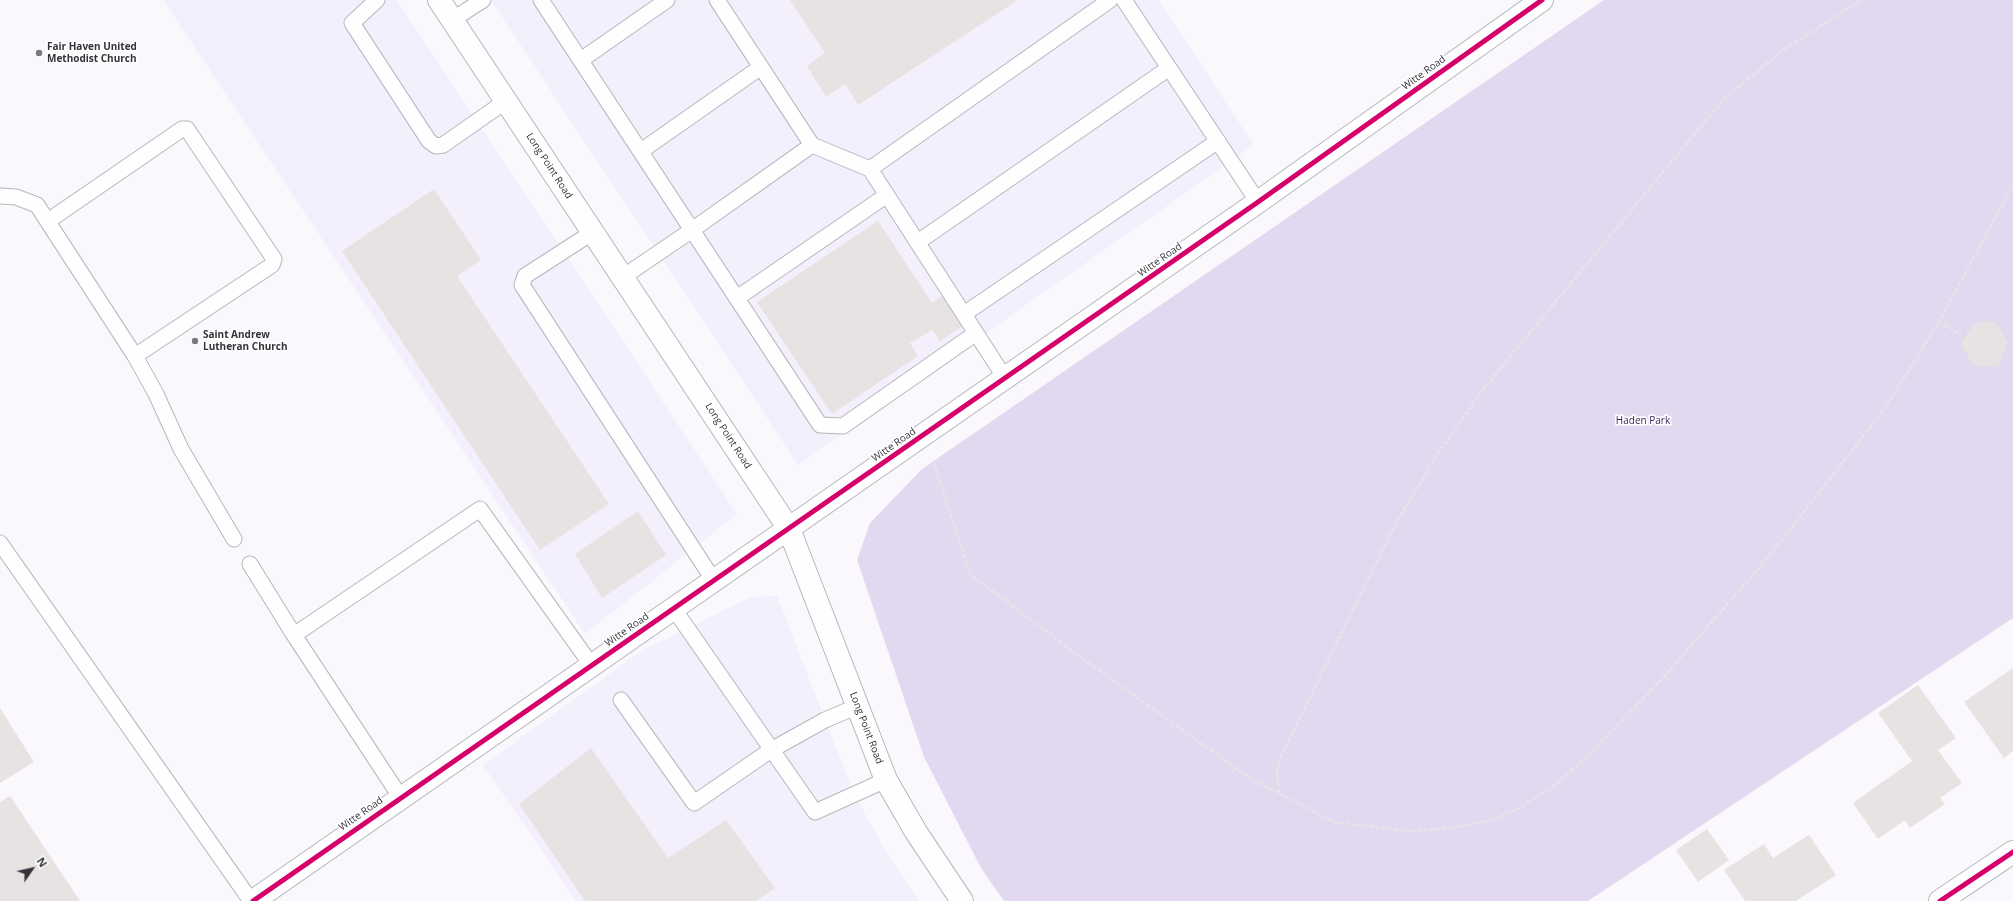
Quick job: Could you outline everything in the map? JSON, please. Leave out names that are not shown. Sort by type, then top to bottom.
[{"type":"street","name":"Long Point Road","points":[[439,0],[789,529],[886,780],[916,832],[962,901]]},
{"type":"street","name":"Witte Road","points":[[252,901],[1258,202],[1542,0]]},
{"type":"street","points":[[1940,901],[2013,852]]},
{"type":"lane","points":[[377,0],[352,23],[429,141],[436,146],[443,145],[506,101]]},
{"type":"lane","points":[[452,20],[482,0]]},
{"type":"lane","points":[[542,0],[820,425],[843,426],[976,333]]},
{"type":"lane","points":[[581,60],[667,0]]},
{"type":"lane","points":[[718,0],[812,145],[870,169],[1006,378]]},
{"type":"lane","points":[[870,169],[1110,0]]},
{"type":"lane","points":[[1124,0],[1258,202]]},
{"type":"lane","points":[[641,151],[761,67]]},
{"type":"lane","points":[[918,242],[1169,68]]},
{"type":"lane","points":[[48,222],[182,129],[187,129],[272,254],[274,259],[272,265],[135,356]]},
{"type":"lane","points":[[964,314],[1218,141]]},
{"type":"lane","points":[[623,277],[812,145]]},
{"type":"lane","points":[[736,298],[887,195]]},
{"type":"lane","points":[[0,196],[16,197],[37,205],[135,356],[156,394],[181,449],[234,539]]},
{"type":"lane","points":[[593,232],[525,276],[522,285],[714,581]]},
{"type":"lane","points":[[294,635],[480,510],[592,666]]},
{"type":"lane","points":[[0,543],[252,901]]},
{"type":"lane","points":[[250,564],[294,635],[401,798]]},
{"type":"lane","points":[[674,609],[815,812],[886,780]]},
{"type":"lane","points":[[621,700],[694,803],[771,750],[825,720],[858,706]]},
{"type":"path","points":[[1279,794],[1276,772],[1280,758],[1353,607],[1396,523],[1434,460],[1480,393],[1687,141],[1722,101],[1778,53],[1861,0]]},
{"type":"path","points":[[925,434],[970,574],[1075,653],[1248,777],[1334,822],[1408,831],[1453,828],[1494,819],[1519,808],[1550,789],[1586,759],[1662,679],[1765,561],[1884,410],[1939,322],[2013,185]]},
{"type":"path","points":[[1939,322],[1961,334]]},
{"type":"shaded area","points":[[163,0],[397,0],[737,514],[585,634]]},
{"type":"shaded area","points":[[491,0],[1158,0],[1254,145],[798,465]]},
{"type":"shaded area","points":[[777,596],[854,794],[886,851],[919,901],[576,901],[483,765],[643,650],[751,597]]},
{"type":"green space","name":"Haden Park","points":[[1604,0],[2013,0],[2013,618],[1588,901],[1004,901],[981,868],[924,757],[857,560],[870,523],[922,469]]},
{"type":"building","points":[[790,0],[1018,0],[858,105],[845,84],[826,97],[807,66],[825,53]]},
{"type":"building","points":[[434,189],[481,260],[457,276],[609,504],[540,550],[342,251]]},
{"type":"building","points":[[878,221],[932,303],[943,295],[963,326],[940,341],[932,330],[910,343],[918,356],[832,414],[757,302]]},
{"type":"building","points":[[1984,321],[1995,322],[2008,342],[1998,367],[1973,365],[1961,344],[1973,325]]},
{"type":"building","points":[[638,511],[666,555],[602,598],[575,554]]},
{"type":"building","points":[[2013,668],[2013,751],[2004,758],[1964,702]]},
{"type":"building","points":[[1918,685],[1956,738],[1938,750],[1962,783],[1940,798],[1945,804],[1910,828],[1905,820],[1878,839],[1853,803],[1912,761],[1878,713]]},
{"type":"building","points":[[0,708],[34,762],[0,783]]},
{"type":"building","points":[[591,748],[668,858],[726,820],[775,888],[756,901],[585,901],[519,804]]},
{"type":"building","points":[[10,796],[80,901],[0,901],[0,802]]},
{"type":"building","points":[[1707,829],[1729,860],[1698,882],[1676,850]]},
{"type":"building","points":[[1809,835],[1836,875],[1796,901],[1745,901],[1724,870],[1764,844],[1773,858]]},
{"type":"cycle path","points":[[253,901],[1258,202],[1542,0]]},
{"type":"cycle path","points":[[1940,901],[2013,852]]},
{"type":"place","name":"Fair Haven United Methodist Church","points":[[39,53]]},
{"type":"place","name":"Saint Andrew Lutheran Church","points":[[195,341]]}]
